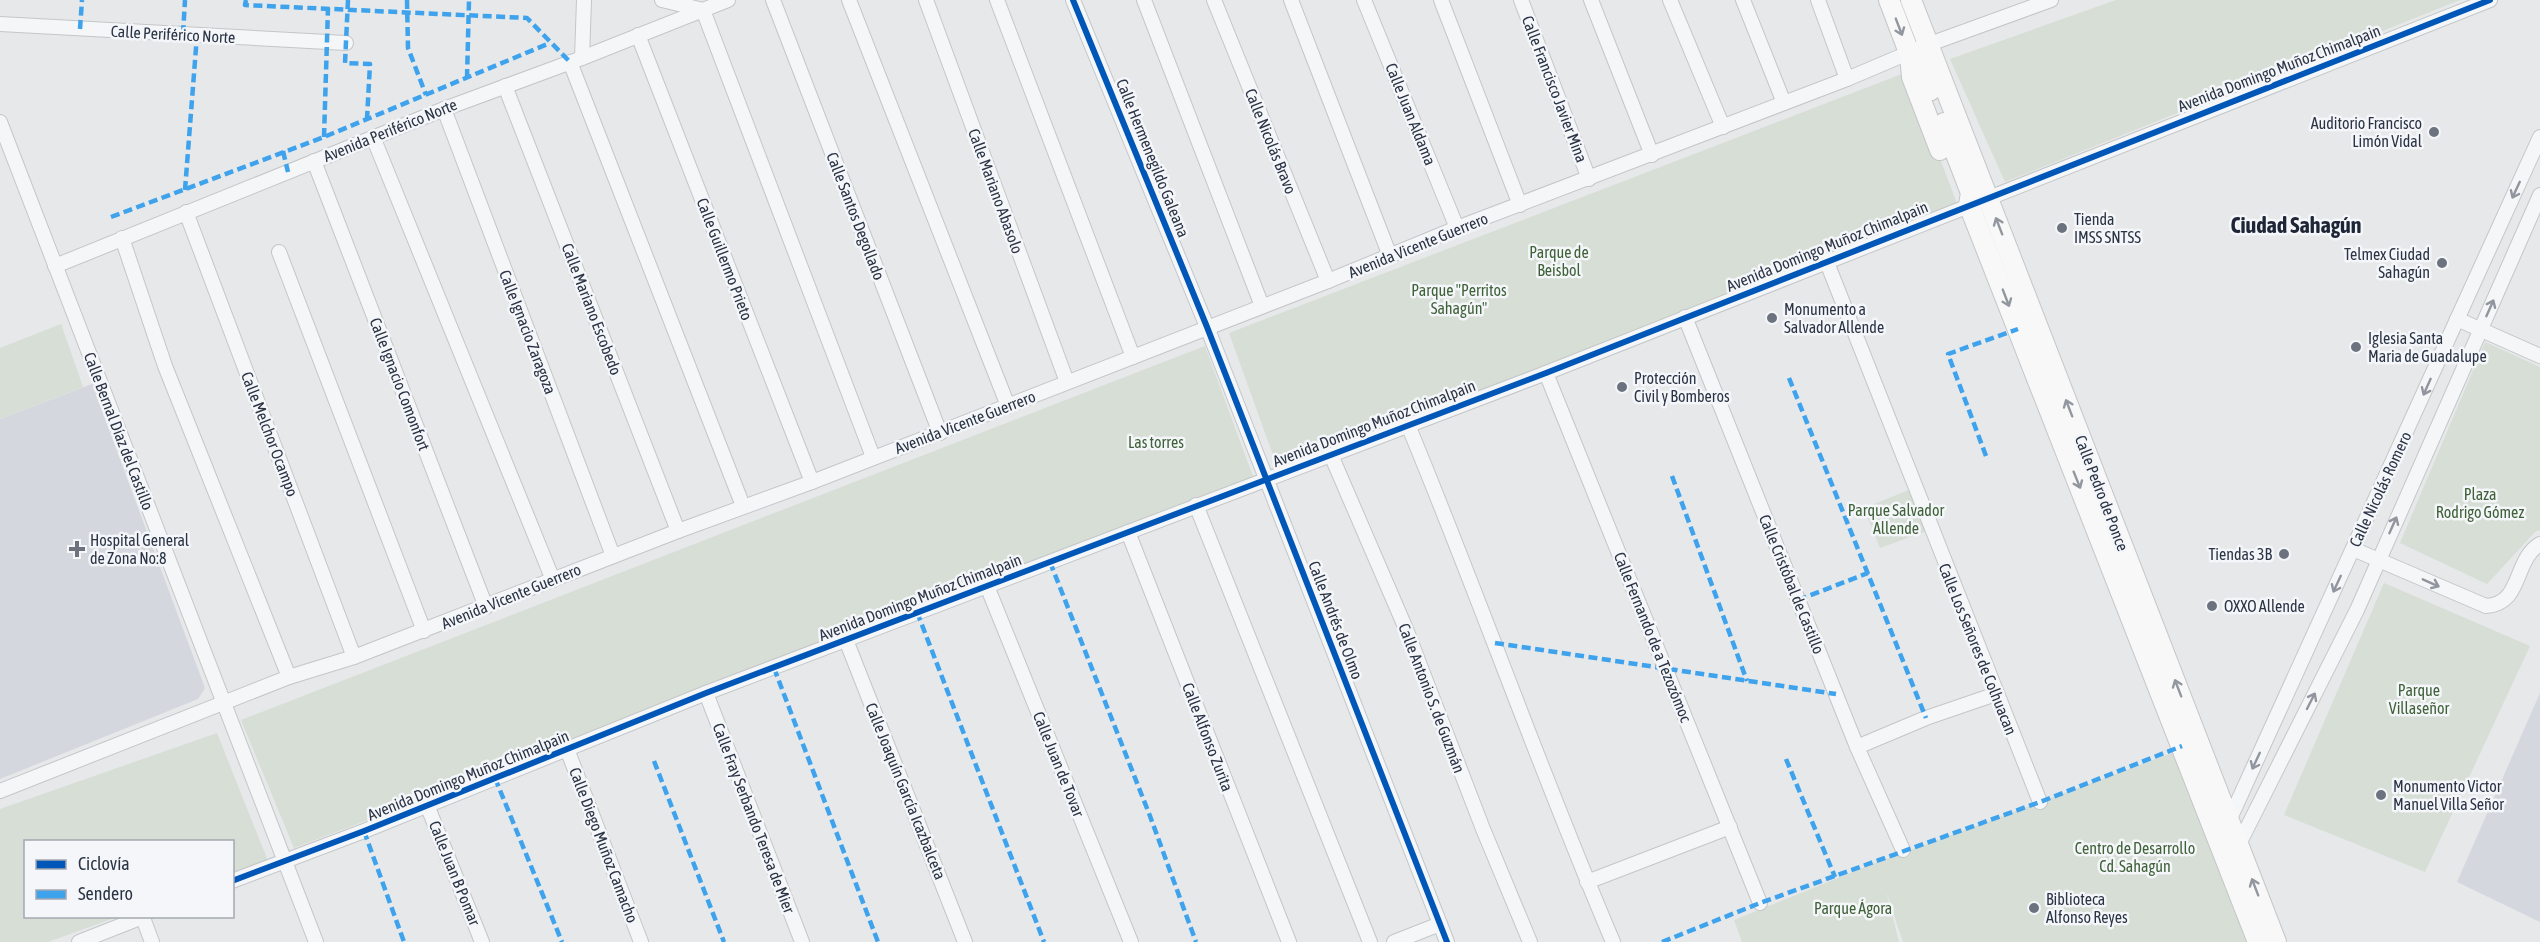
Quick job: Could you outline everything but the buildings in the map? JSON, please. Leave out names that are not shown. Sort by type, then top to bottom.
[{"type":"street","points":[[584,0],[576,60],[743,506]]},
{"type":"street","name":"Avenida Periférico Norte","points":[[55,266],[314,160],[728,0]]},
{"type":"street","name":"Calle Santos Degollado","points":[[773,0],[940,433]]},
{"type":"street","points":[[849,0],[1008,406]]},
{"type":"street","name":"Calle Mariano Abasolo","points":[[926,0],[1066,382]]},
{"type":"street","points":[[997,0],[1132,357]]},
{"type":"street","name":"Calle Hermenegildo Galeana","points":[[1073,0],[1207,327]]},
{"type":"street","points":[[1144,0],[1262,306]]},
{"type":"street","name":"Calle Nicolás Bravo","points":[[1214,0],[1328,281]]},
{"type":"street","points":[[1291,0],[1390,256]]},
{"type":"street","name":"Calle Juan Aldama","points":[[1364,0],[1457,228]]},
{"type":"street","points":[[1441,0],[1520,205]]},
{"type":"street","name":"Calle Francisco Javier Mina","points":[[1521,0],[1589,179]]},
{"type":"street","points":[[1591,0],[1652,155]]},
{"type":"street","points":[[1670,0],[1723,127]]},
{"type":"street","points":[[1743,0],[1784,103]]},
{"type":"street","points":[[1818,0],[1847,79]]},
{"type":"street","points":[[1889,0],[1919,50]]},
{"type":"street","points":[[1911,0],[1919,50]]},
{"type":"street","name":"Avenida Vicente Guerrero","points":[[0,791],[289,677],[354,657],[424,631],[743,506],[940,433],[1457,228],[2051,0]]},
{"type":"street","name":"Avenida Domingo Muñoz Chimalpain","points":[[234,880],[364,831],[706,693],[1546,373],[1826,260],[2490,0]]},
{"type":"street","points":[[670,1],[702,10],[873,457]]},
{"type":"street","name":"Calle Periférico Norte","points":[[0,24],[346,43]]},
{"type":"street","name":"Calle Guillermo Prieto","points":[[638,35],[812,482]]},
{"type":"street","name":"Calle Pedro de Ponce","points":[[1919,50],[1988,197],[2276,942]]},
{"type":"street","name":"Calle Pedro de Ponce","points":[[1919,50],[1912,77],[1959,198],[1969,205],[2258,942]]},
{"type":"street","name":"Calle Mariano Escobedo","points":[[505,86],[678,531]]},
{"type":"street","name":"Calle Ignacio Zaragoza","points":[[444,109],[613,556]]},
{"type":"street","name":"Calle Bernal Díaz del Castillo","points":[[0,122],[316,942]]},
{"type":"street","points":[[373,137],[553,580]]},
{"type":"street","name":"Calle Nicolás Romero","points":[[2218,840],[2230,819],[2540,137]]},
{"type":"street","name":"Calle Ignacio Comonfort","points":[[314,160],[486,606]]},
{"type":"street","name":"Calle Nicolás Romero","points":[[2229,866],[2357,610],[2540,195]]},
{"type":"street","name":"Calle Melchor Ocampo","points":[[186,212],[354,657]]},
{"type":"street","points":[[122,238],[165,366],[289,677]]},
{"type":"street","points":[[279,252],[424,631]]},
{"type":"street","name":"Calle Los Señores de Colhuacan","points":[[1826,260],[2040,802]]},
{"type":"street","name":"Calle Cristóbal de Castillo","points":[[1685,317],[1857,747],[1903,850]]},
{"type":"street","points":[[2457,319],[2540,356]]},
{"type":"street","name":"Calle Andrés de Olmo","points":[[1207,327],[1448,942]]},
{"type":"street","name":"Calle Fernando de a Tezozómoc","points":[[1546,373],[1760,903]]},
{"type":"street","points":[[1408,425],[1463,559],[1612,942]]},
{"type":"street","name":"Calle Antonio S. de Guzmán","points":[[1331,455],[1406,629],[1483,829],[1530,942]]},
{"type":"street","points":[[2391,466],[2415,477]]},
{"type":"street","points":[[1196,505],[1370,942]]},
{"type":"street","name":"Calle Alfonso Zurita","points":[[1128,532],[1289,942]]},
{"type":"street","points":[[2353,549],[2479,604],[2493,605],[2506,599],[2529,554],[2540,544]]},
{"type":"street","name":"Calle Juan de Tovar","points":[[987,586],[1131,942]]},
{"type":"street","name":"Calle Joaquín García Icazbalceta","points":[[846,640],[965,942]]},
{"type":"street","name":"Calle Fray Serbando Teresa de Mier","points":[[706,693],[802,942]]},
{"type":"street","points":[[1857,747],[1926,718],[1996,694]]},
{"type":"street","name":"Calle Diego Muñoz Camacho","points":[[567,749],[641,942]]},
{"type":"street","name":"Calle Juan B Pomar","points":[[427,805],[482,942]]},
{"type":"street","points":[[1587,882],[1730,827]]},
{"type":"street","points":[[79,942],[141,918]]},
{"type":"street","points":[[144,918],[152,942]]},
{"type":"street","points":[[1394,942],[1440,924]]},
{"type":"shaded area","name":"Hospital General de Zona No:8","points":[[92,384],[205,688],[198,699],[0,779],[0,419]]},
{"type":"shaded area","points":[[2540,693],[2540,922],[2457,882]]},
{"type":"green space","points":[[2116,0],[2460,0],[2005,182],[1950,59]]},
{"type":"green space","points":[[1907,72],[1958,206],[1278,469],[1229,333]]},
{"type":"green space","points":[[61,324],[83,387],[0,419],[0,348]]},
{"type":"green space","name":"Plaza Rodrigo Gómez","points":[[2485,342],[2540,367],[2540,530],[2535,532],[2487,584],[2400,543]]},
{"type":"green space","name":"Las torres","points":[[1205,346],[1255,482],[294,848],[241,720]]},
{"type":"green space","name":"Parque Salvador Allende","points":[[1914,488],[1929,530],[1880,548],[1864,508]]},
{"type":"green space","name":"Parque Villaseñor","points":[[2384,583],[2530,646],[2425,872],[2284,815]]},
{"type":"green space","points":[[217,733],[268,861],[234,874],[234,840],[24,840],[24,918],[114,918],[48,942],[0,942],[0,809]]},
{"type":"green space","name":"Centro de Desarrollo Cd. Sahagún","points":[[2183,749],[2258,942],[1903,942],[1886,891],[1899,942],[1742,942],[1734,920],[1875,863]]},
{"type":"marked path","points":[[80,29],[82,0]]},
{"type":"marked path","points":[[183,34],[185,0]]},
{"type":"marked path","points":[[246,0],[245,5],[527,18],[570,62]]},
{"type":"marked path","points":[[348,0],[345,63],[370,64],[367,119]]},
{"type":"marked path","points":[[407,0],[408,48],[426,95]]},
{"type":"marked path","points":[[467,78],[469,0]]},
{"type":"marked path","points":[[324,137],[328,8]]},
{"type":"marked path","points":[[185,190],[197,35]]},
{"type":"marked path","points":[[111,217],[324,137],[550,43]]},
{"type":"marked path","points":[[283,151],[288,172]]},
{"type":"marked path","points":[[1986,456],[1948,354],[2018,329]]},
{"type":"marked path","points":[[1789,378],[1926,718]]},
{"type":"marked path","points":[[1672,476],[1747,681]]},
{"type":"marked path","points":[[1050,562],[1150,816],[1196,942]]},
{"type":"marked path","points":[[1798,600],[1868,573]]},
{"type":"marked path","points":[[917,612],[1044,942]]},
{"type":"marked path","points":[[1495,643],[1836,694]]},
{"type":"marked path","points":[[774,668],[878,942]]},
{"type":"marked path","points":[[1662,942],[1760,903],[2040,802],[2182,746]]},
{"type":"marked path","points":[[1786,759],[1835,877]]},
{"type":"marked path","points":[[654,761],[724,942]]},
{"type":"marked path","points":[[495,778],[562,942]]},
{"type":"marked path","points":[[364,831],[404,942]]},
{"type":"cycle path","points":[[1073,0],[1207,327],[1447,942]]},
{"type":"cycle path","points":[[234,880],[364,831],[706,693],[1546,373],[2490,0]]},
{"type":"place","name":"Auditorio Francisco Limón Vidal","points":[[2434,132]]},
{"type":"place","name":"Tienda IMSS SNTSS","points":[[2062,228]]},
{"type":"place","name":"Telmex Ciudad Sahagún","points":[[2442,263]]},
{"type":"place","name":"Monumento a Salvador Allende","points":[[1772,318]]},
{"type":"place","name":"Iglesia Santa Maria de Guadalupe","points":[[2356,347]]},
{"type":"place","name":"Protección Civil y Bomberos","points":[[1622,387]]},
{"type":"place","name":"Hospital General de Zona No:8","points":[[77,549]]},
{"type":"place","name":"Tiendas 3B","points":[[2284,554]]},
{"type":"place","name":"OXXO Allende","points":[[2212,606]]},
{"type":"place","name":"Monumento Victor Manuel Villa Señor","points":[[2381,795]]},
{"type":"place","name":"Biblioteca Alfonso Reyes","points":[[2034,908]]},
{"type":"district","name":"Ciudad Sahagún","points":[[2296,225]]},
{"type":"park label","name":"Parque de Beisbol","points":[[1559,261]]},
{"type":"park label","name":"Parque \"Perritos Sahagún\"","points":[[1459,299]]},
{"type":"park label","name":"Parque Ágora","points":[[1853,908]]}]
